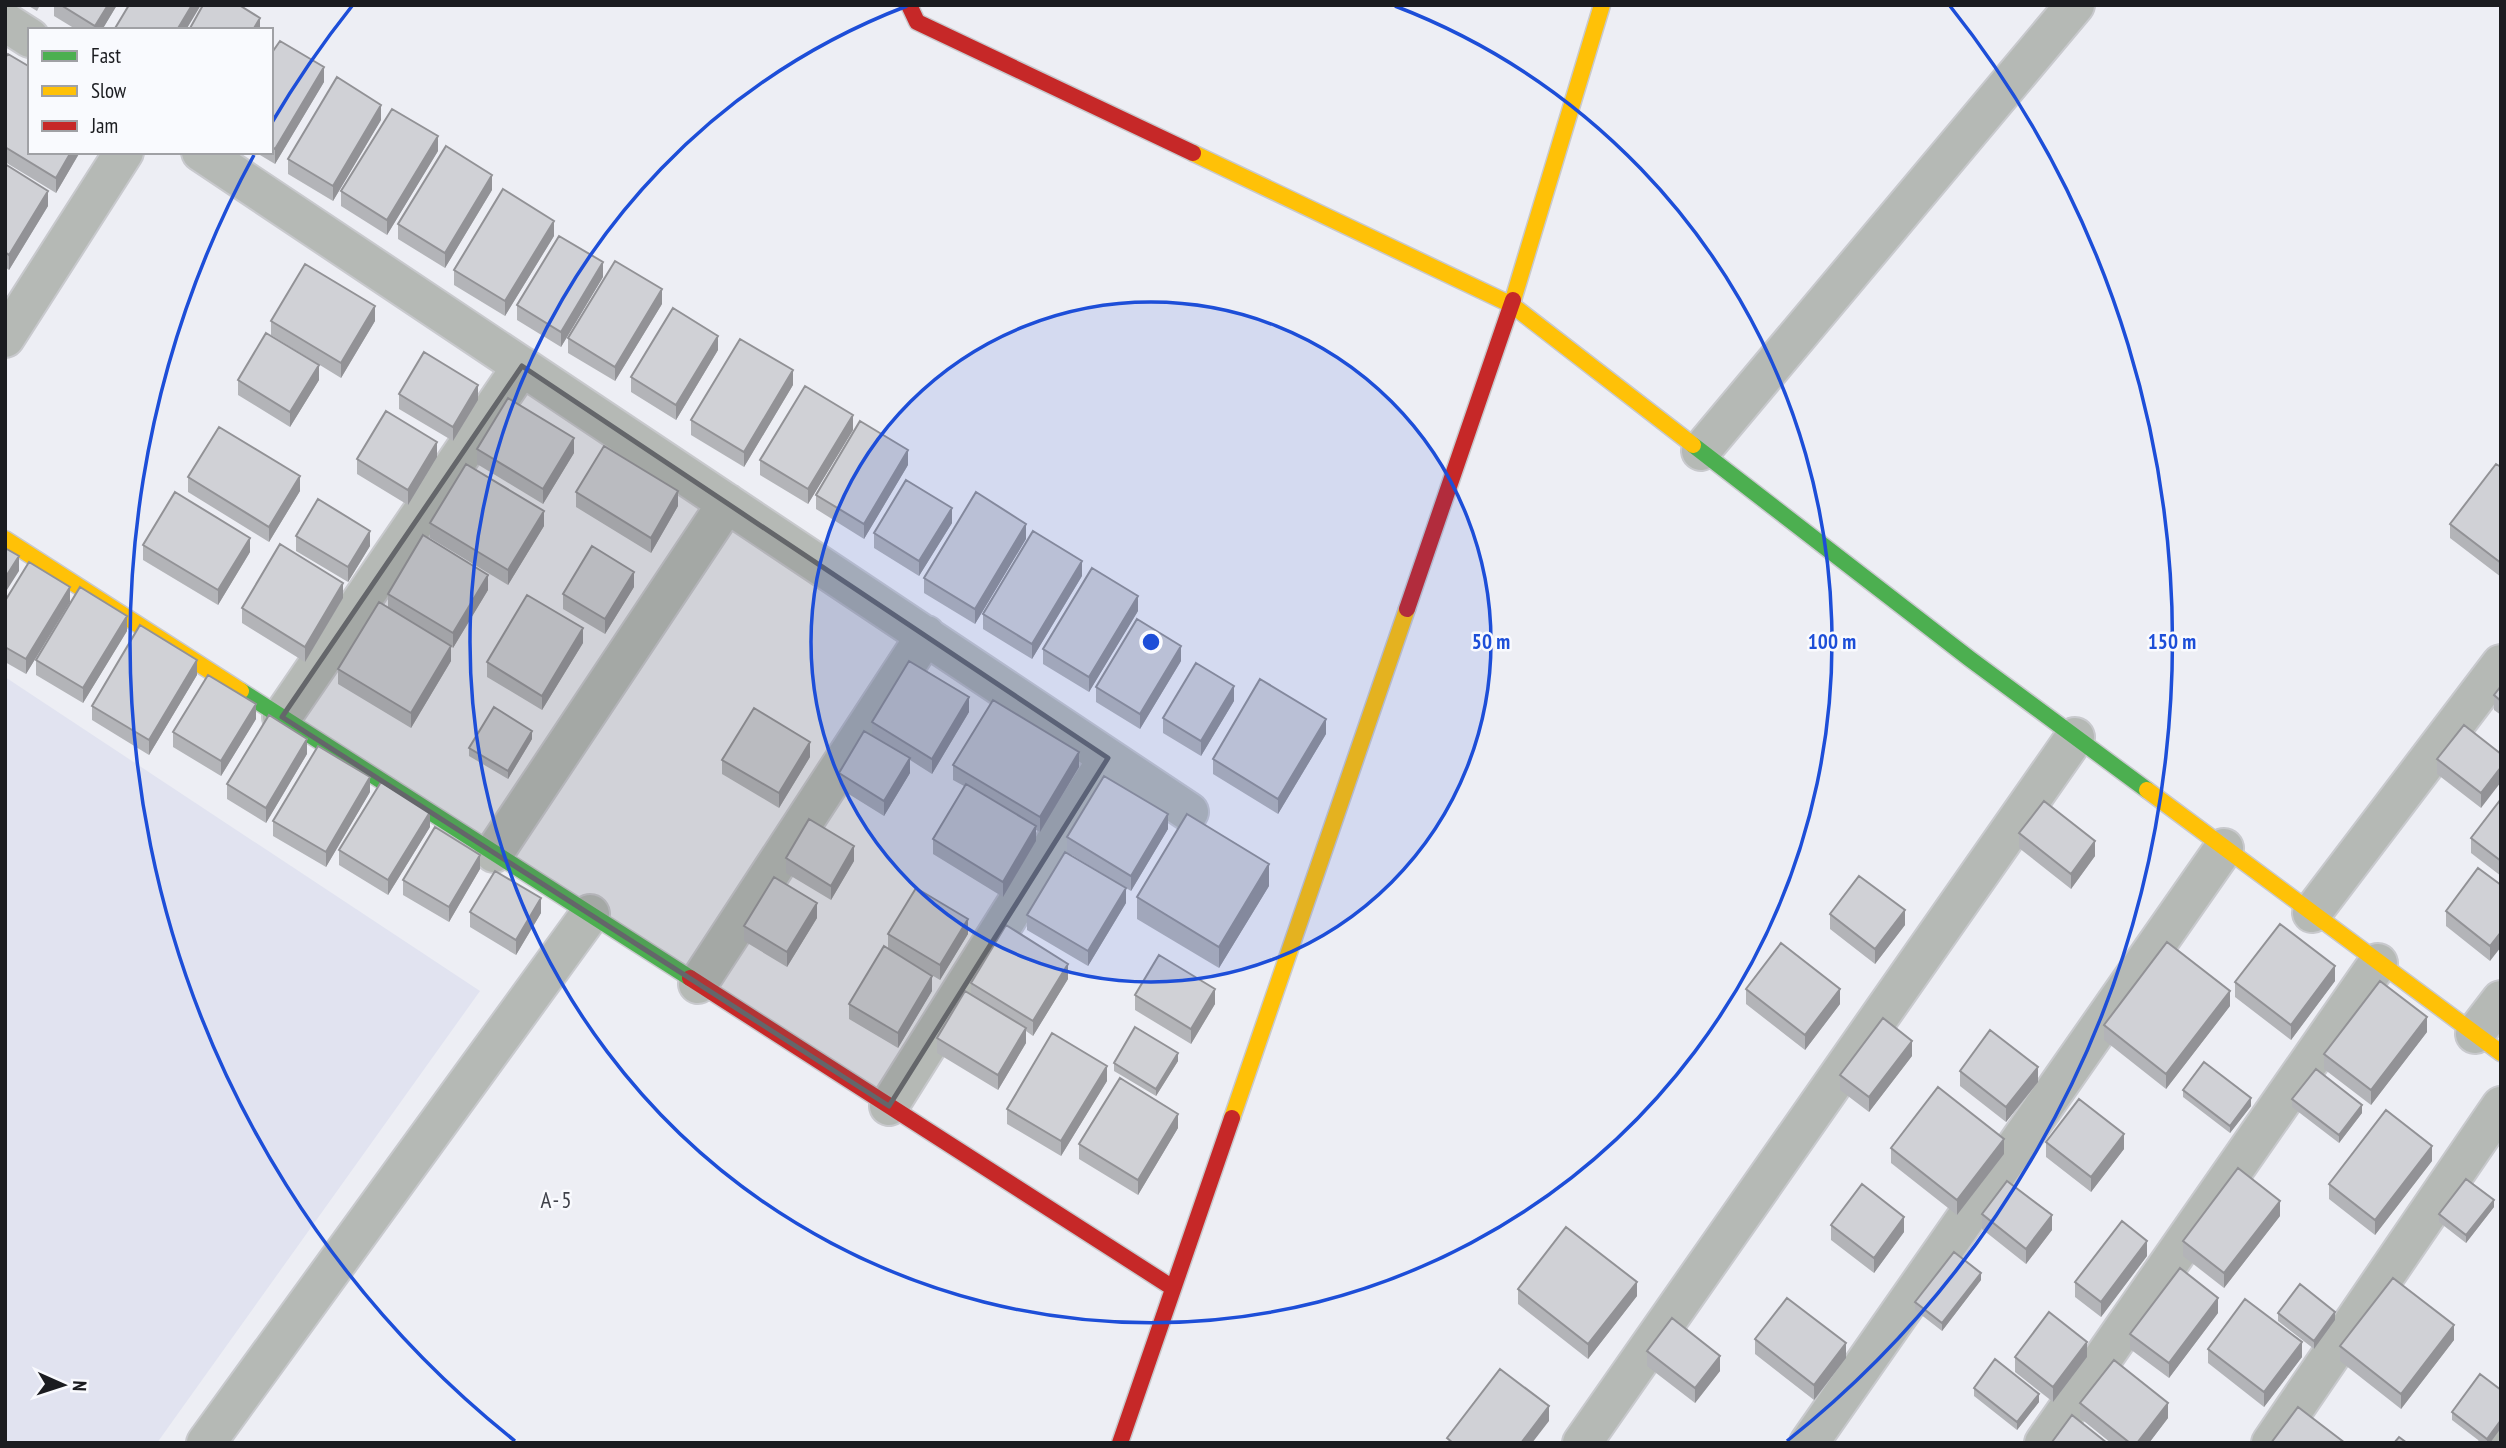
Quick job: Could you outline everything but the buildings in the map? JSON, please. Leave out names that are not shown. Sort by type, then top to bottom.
[{"type":"street","points":[[909,5],[917,22],[1512,305],[2075,737],[2488,1044],[2501,1000]]},
{"type":"street","points":[[1120,1443],[1512,305],[1602,5]]},
{"type":"street","points":[[1701,451],[2075,5]]},
{"type":"street","points":[[5,22],[28,37]]},
{"type":"street","points":[[5,338],[123,154]]},
{"type":"street","points":[[204,154],[1189,812]]},
{"type":"street","points":[[282,717],[522,366]]},
{"type":"street","points":[[494,853],[727,503]]},
{"type":"street","points":[[5,539],[1173,1288]]},
{"type":"street","points":[[698,984],[926,635]]},
{"type":"street","points":[[2312,913],[2501,664]]},
{"type":"street","points":[[1582,1443],[2075,737]]},
{"type":"street","points":[[889,1106],[1108,758]]},
{"type":"street","points":[[1809,1443],[2224,848]]},
{"type":"street","points":[[206,1443],[590,914]]},
{"type":"street","points":[[2044,1443],[2378,963]]},
{"type":"street","points":[[2272,1443],[2501,1106]]},
{"type":"highlighted area","points":[[522,366],[1108,758],[889,1106],[282,717]]},
{"type":"shaded area","points":[[5,677],[480,991],[157,1443],[5,1443]]},
{"type":"traffic: fast","points":[[1693,445],[1970,659],[2147,790]]},
{"type":"traffic: fast","points":[[241,691],[690,978]]},
{"type":"traffic: slow","points":[[1513,300],[1602,5]]},
{"type":"traffic: slow","points":[[1193,153],[1512,305],[1693,445]]},
{"type":"traffic: slow","points":[[5,539],[241,691]]},
{"type":"traffic: slow","points":[[1232,1118],[1407,609]]},
{"type":"traffic: slow","points":[[2147,790],[2501,1053]]},
{"type":"traffic: jam","points":[[909,5],[917,22],[1193,153]]},
{"type":"traffic: jam","points":[[1407,609],[1513,300]]},
{"type":"traffic: jam","points":[[690,978],[1173,1288]]},
{"type":"traffic: jam","points":[[1120,1443],[1232,1118]]},
{"type":"district","name":"A-5","points":[[557,1200]]}]
